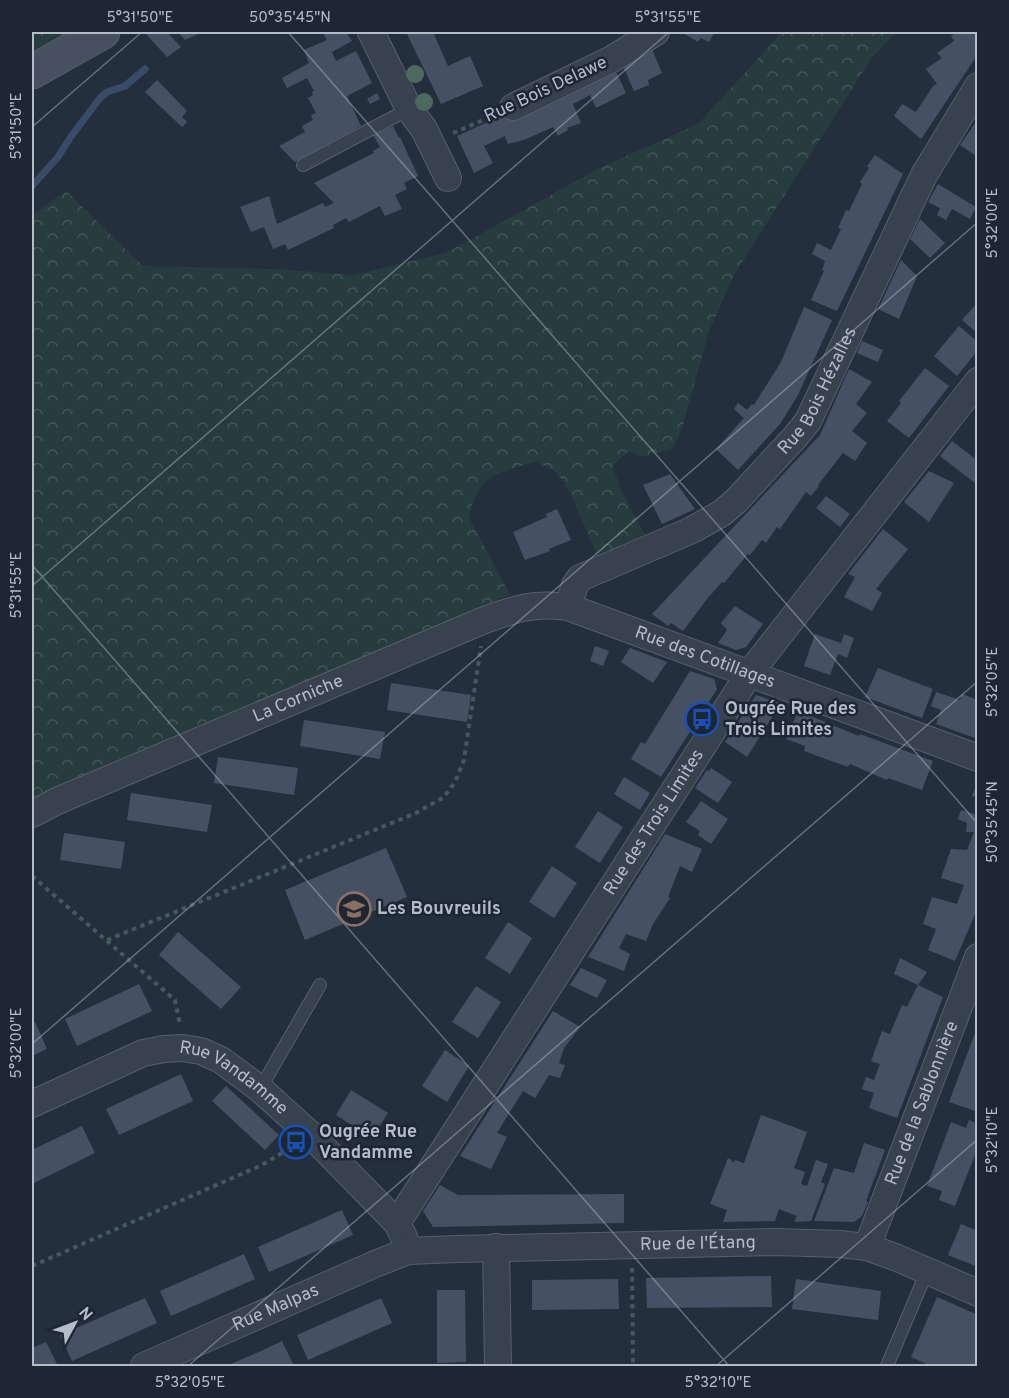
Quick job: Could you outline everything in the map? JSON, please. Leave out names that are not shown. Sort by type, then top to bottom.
[{"type":"main road","points":[[32,72],[103,32]]},
{"type":"street","points":[[371,32],[409,109],[424,129],[448,178]]},
{"type":"street","name":"Rue Bois Delawe","points":[[513,107],[612,60],[656,32]]},
{"type":"street","name":"Rue Bois Hézalles","points":[[568,607],[575,585],[580,578],[692,530],[722,513],[765,471],[808,421],[924,175],[978,86]]},
{"type":"street","name":"Rue des Trois Limites","points":[[397,1223],[749,674],[978,381]]},
{"type":"street","name":"La Corniche","points":[[32,814],[57,801],[482,621],[528,606],[546,604],[568,607]]},
{"type":"street","name":"Rue des Cotillages","points":[[568,607],[978,758]]},
{"type":"street","name":"Rue de la Sablonnière","points":[[867,1247],[978,957]]},
{"type":"street","name":"Rue Vandamme","points":[[32,1104],[143,1053],[182,1048],[201,1052],[221,1060],[260,1089],[312,1136],[397,1223]]},
{"type":"street","points":[[397,1223],[408,1251]]},
{"type":"street","name":"Rue de l'Étang","points":[[408,1251],[496,1247],[776,1242],[840,1244],[867,1247],[978,1293]]},
{"type":"street","points":[[496,1247],[498,1366]]},
{"type":"street","name":"Rue Malpas","points":[[144,1366],[408,1251]]},
{"type":"lane","points":[[303,165],[409,109]]},
{"type":"lane","points":[[260,1089],[320,985]]},
{"type":"lane","points":[[887,1366],[927,1271]]},
{"type":"path","name":"Rue Bois Delawe","points":[[447,126],[451,134],[513,107]]},
{"type":"path","points":[[107,940],[416,813],[444,797],[456,782],[464,760],[481,656],[482,621]]},
{"type":"path","points":[[32,876],[175,1000],[182,1048]]},
{"type":"path","points":[[32,1266],[262,1165],[312,1136]]},
{"type":"path","points":[[631,1245],[633,1366]]},
{"type":"green space","points":[[32,32],[79,32],[32,59]]},
{"type":"green space","points":[[780,32],[896,32],[871,59],[734,275],[709,331],[683,425],[673,449],[641,457],[629,451],[612,466],[623,494],[646,537],[598,557],[571,494],[557,473],[536,462],[500,473],[484,484],[478,492],[469,518],[510,595],[61,784],[32,799],[32,215],[66,191],[143,266],[275,269],[353,275],[446,253],[598,169],[699,123]]},
{"type":"building","points":[[167,32],[181,47],[167,57],[146,34]]},
{"type":"building","points":[[178,32],[203,32],[185,40]]},
{"type":"building","points":[[346,32],[352,41],[332,52],[336,61],[356,51],[372,83],[347,96],[361,126],[295,162],[279,146],[305,132],[302,126],[313,120],[311,115],[316,113],[308,98],[313,95],[314,91],[307,78],[287,88],[282,78],[309,63],[304,50],[327,40],[323,33]]},
{"type":"building","points":[[406,32],[433,32],[448,66],[470,56],[483,86],[441,104]]},
{"type":"building","points":[[681,32],[714,33],[709,42],[701,38],[698,42]]},
{"type":"building","points":[[956,32],[978,32],[978,54],[921,139],[894,116],[902,104],[916,112],[933,86],[937,84],[926,69],[942,58],[937,53],[954,41],[951,36]]},
{"type":"building","points":[[649,42],[662,73],[648,80],[649,85],[634,91],[620,59]]},
{"type":"building","points":[[613,65],[626,93],[596,108],[590,95],[573,104],[581,123],[567,128],[568,130],[558,136],[553,127],[524,140],[508,144],[505,136],[484,146],[493,163],[474,173],[457,136]]},
{"type":"building","points":[[157,80],[187,111],[182,117],[187,122],[182,127],[145,92]]},
{"type":"building","points":[[377,93],[380,99],[370,104],[367,99]]},
{"type":"building","points":[[978,119],[978,157],[960,145]]},
{"type":"building","points":[[393,126],[418,176],[404,183],[407,189],[395,195],[402,209],[385,216],[380,206],[349,222],[346,218],[333,225],[334,228],[288,250],[285,244],[273,249],[264,227],[251,232],[240,207],[269,196],[277,224],[323,203],[325,207],[334,203],[314,183],[374,153],[373,151],[380,147],[373,135]]},
{"type":"building","points":[[875,155],[903,174],[837,311],[811,300],[824,271],[822,270],[825,261],[812,254],[817,243],[831,250],[841,229],[838,228],[846,210],[849,211],[862,184],[860,182],[869,168],[867,166]]},
{"type":"building","points":[[938,184],[976,207],[970,219],[952,209],[946,220],[937,215],[940,208],[928,202]]},
{"type":"building","points":[[920,219],[945,243],[930,258],[910,239]]},
{"type":"building","points":[[901,260],[917,276],[899,319],[878,309]]},
{"type":"building","points":[[978,302],[978,334],[962,320]]},
{"type":"building","points":[[804,307],[832,320],[798,395],[780,424],[738,470],[716,449],[744,418],[734,409],[738,403],[747,410],[752,404],[754,405],[781,362]]},
{"type":"building","points":[[959,326],[978,342],[978,350],[957,376],[934,356]]},
{"type":"building","points":[[862,341],[883,350],[878,362],[857,353]]},
{"type":"building","points":[[925,368],[949,386],[909,438],[887,421],[901,403],[899,401]]},
{"type":"building","points":[[849,369],[872,382],[856,404],[867,413],[852,431],[867,443],[855,461],[843,453],[811,496],[806,492],[780,529],[777,527],[766,543],[762,540],[750,555],[748,554],[707,599],[683,631],[671,623],[668,626],[652,614],[820,435]]},
{"type":"building","points":[[952,441],[978,461],[978,480],[975,483],[940,456]]},
{"type":"building","points":[[929,471],[954,483],[929,522],[904,502]]},
{"type":"building","points":[[670,474],[695,509],[662,524],[643,485]]},
{"type":"building","points":[[826,496],[850,514],[840,527],[816,508]]},
{"type":"building","points":[[557,509],[571,540],[525,560],[513,532],[547,517],[546,514]]},
{"type":"building","points":[[883,529],[908,549],[876,589],[882,593],[872,611],[844,597],[855,577],[848,574]]},
{"type":"building","points":[[735,606],[763,624],[746,647],[736,650],[718,643],[727,630],[721,623]]},
{"type":"building","points":[[815,634],[841,643],[844,634],[854,638],[847,658],[838,654],[830,675],[804,666]]},
{"type":"building","points":[[595,646],[609,651],[603,666],[590,661]]},
{"type":"building","points":[[630,648],[667,662],[653,683],[621,662]]},
{"type":"building","points":[[878,668],[933,689],[922,718],[865,697]]},
{"type":"building","points":[[690,671],[714,679],[717,689],[661,777],[631,759],[641,742],[645,744]]},
{"type":"building","points":[[391,683],[471,695],[467,722],[387,710]]},
{"type":"building","points":[[936,692],[960,700],[962,694],[978,700],[978,739],[936,724],[941,710],[931,706]]},
{"type":"building","points":[[756,695],[781,703],[747,757],[725,742]]},
{"type":"building","points":[[798,711],[859,736],[860,734],[933,761],[922,790],[888,778],[887,780],[850,764],[848,767],[804,751],[805,746],[786,739]]},
{"type":"building","points":[[304,720],[385,732],[380,759],[300,746]]},
{"type":"building","points":[[218,757],[298,768],[294,795],[214,783]]},
{"type":"building","points":[[711,768],[732,782],[718,803],[695,788],[707,770]]},
{"type":"building","points":[[624,777],[650,793],[640,810],[614,794]]},
{"type":"building","points":[[978,783],[978,798],[972,796]]},
{"type":"building","points":[[131,793],[212,805],[207,832],[127,820]]},
{"type":"building","points":[[701,801],[728,819],[711,844],[698,835],[700,831],[686,822]]},
{"type":"building","points":[[961,810],[978,815],[978,907],[955,961],[928,950],[936,929],[923,924],[932,897],[957,904],[964,885],[941,878],[951,849],[967,850],[974,832],[966,832],[967,823],[958,819]]},
{"type":"building","points":[[598,811],[623,827],[600,863],[575,847]]},
{"type":"building","points":[[64,833],[125,842],[121,869],[60,860]]},
{"type":"building","points":[[665,834],[702,849],[692,872],[680,866],[668,897],[670,898],[653,924],[646,941],[626,934],[619,948],[630,954],[624,971],[588,957]]},
{"type":"building","points":[[386,848],[407,897],[305,940],[285,890]]},
{"type":"building","points":[[552,866],[577,883],[554,918],[529,902]]},
{"type":"building","points":[[508,922],[532,938],[510,974],[485,958]]},
{"type":"building","points":[[178,932],[241,987],[221,1009],[159,955]]},
{"type":"building","points":[[900,958],[927,972],[918,985],[894,974]]},
{"type":"building","points":[[581,968],[607,980],[597,998],[570,985]]},
{"type":"building","points":[[139,984],[152,1011],[77,1046],[65,1019]]},
{"type":"building","points":[[918,985],[943,997],[897,1118],[869,1108],[874,1093],[862,1089],[866,1077],[874,1080],[880,1064],[871,1061],[882,1031],[890,1034],[902,1005],[907,1007]]},
{"type":"building","points":[[476,986],[501,1002],[478,1038],[452,1022]]},
{"type":"building","points":[[553,1011],[580,1027],[564,1048],[559,1063],[565,1065],[560,1078],[549,1075],[535,1098],[523,1091],[497,1133],[507,1137],[491,1169],[460,1156]]},
{"type":"building","points":[[35,1022],[47,1049],[32,1056],[32,1024]]},
{"type":"building","points":[[978,1025],[978,1112],[949,1102]]},
{"type":"building","points":[[445,1050],[469,1066],[447,1102],[422,1086]]},
{"type":"building","points":[[181,1074],[193,1101],[119,1135],[106,1109]]},
{"type":"building","points":[[226,1086],[279,1135],[265,1150],[212,1101]]},
{"type":"building","points":[[351,1090],[388,1113],[372,1138],[336,1115]]},
{"type":"building","points":[[761,1115],[807,1132],[794,1168],[805,1172],[801,1184],[807,1186],[816,1160],[828,1164],[821,1182],[825,1184],[811,1221],[794,1222],[797,1216],[779,1209],[775,1221],[723,1222],[727,1210],[710,1204],[728,1158],[732,1160],[731,1162],[735,1160],[744,1163]]},
{"type":"building","points":[[969,1120],[978,1124],[978,1147],[955,1206],[939,1200],[942,1191],[927,1186],[951,1122],[966,1128]]},
{"type":"building","points":[[82,1126],[95,1153],[32,1184],[32,1150]]},
{"type":"building","points":[[288,1136],[295,1142],[293,1145],[285,1138]]},
{"type":"building","points":[[864,1143],[885,1150],[862,1216],[854,1222],[814,1221],[834,1168],[854,1173]]},
{"type":"building","points":[[440,1185],[458,1195],[624,1194],[624,1223],[433,1227],[423,1211]]},
{"type":"building","points":[[342,1210],[353,1235],[269,1272],[258,1247]]},
{"type":"building","points":[[961,1224],[978,1231],[978,1267],[948,1255]]},
{"type":"building","points":[[244,1254],[255,1279],[171,1316],[160,1291]]},
{"type":"building","points":[[771,1276],[772,1307],[647,1308],[646,1278]]},
{"type":"building","points":[[618,1279],[619,1309],[532,1310],[532,1280]]},
{"type":"building","points":[[796,1279],[881,1291],[878,1320],[792,1309]]},
{"type":"building","points":[[437,1290],[465,1290],[466,1362],[437,1363]]},
{"type":"building","points":[[937,1297],[978,1315],[978,1361],[974,1366],[931,1366],[911,1357]]},
{"type":"building","points":[[145,1298],[157,1323],[72,1361],[60,1335]]},
{"type":"building","points":[[381,1298],[392,1323],[308,1360],[297,1335]]},
{"type":"building","points":[[282,1341],[294,1366],[226,1366],[261,1351]]},
{"type":"building","points":[[46,1342],[58,1366],[32,1366],[32,1348]]},
{"type":"waterway","points":[[32,186],[58,157],[100,98],[107,92],[125,86],[145,69]]},
{"type":"place","name":"Ougrée Rue des Trois Limites","points":[[702,719]]},
{"type":"place","name":"Les Bouvreuils","points":[[354,909]]},
{"type":"place","name":"Ougrée Rue Vandamme","points":[[296,1142]]}]
